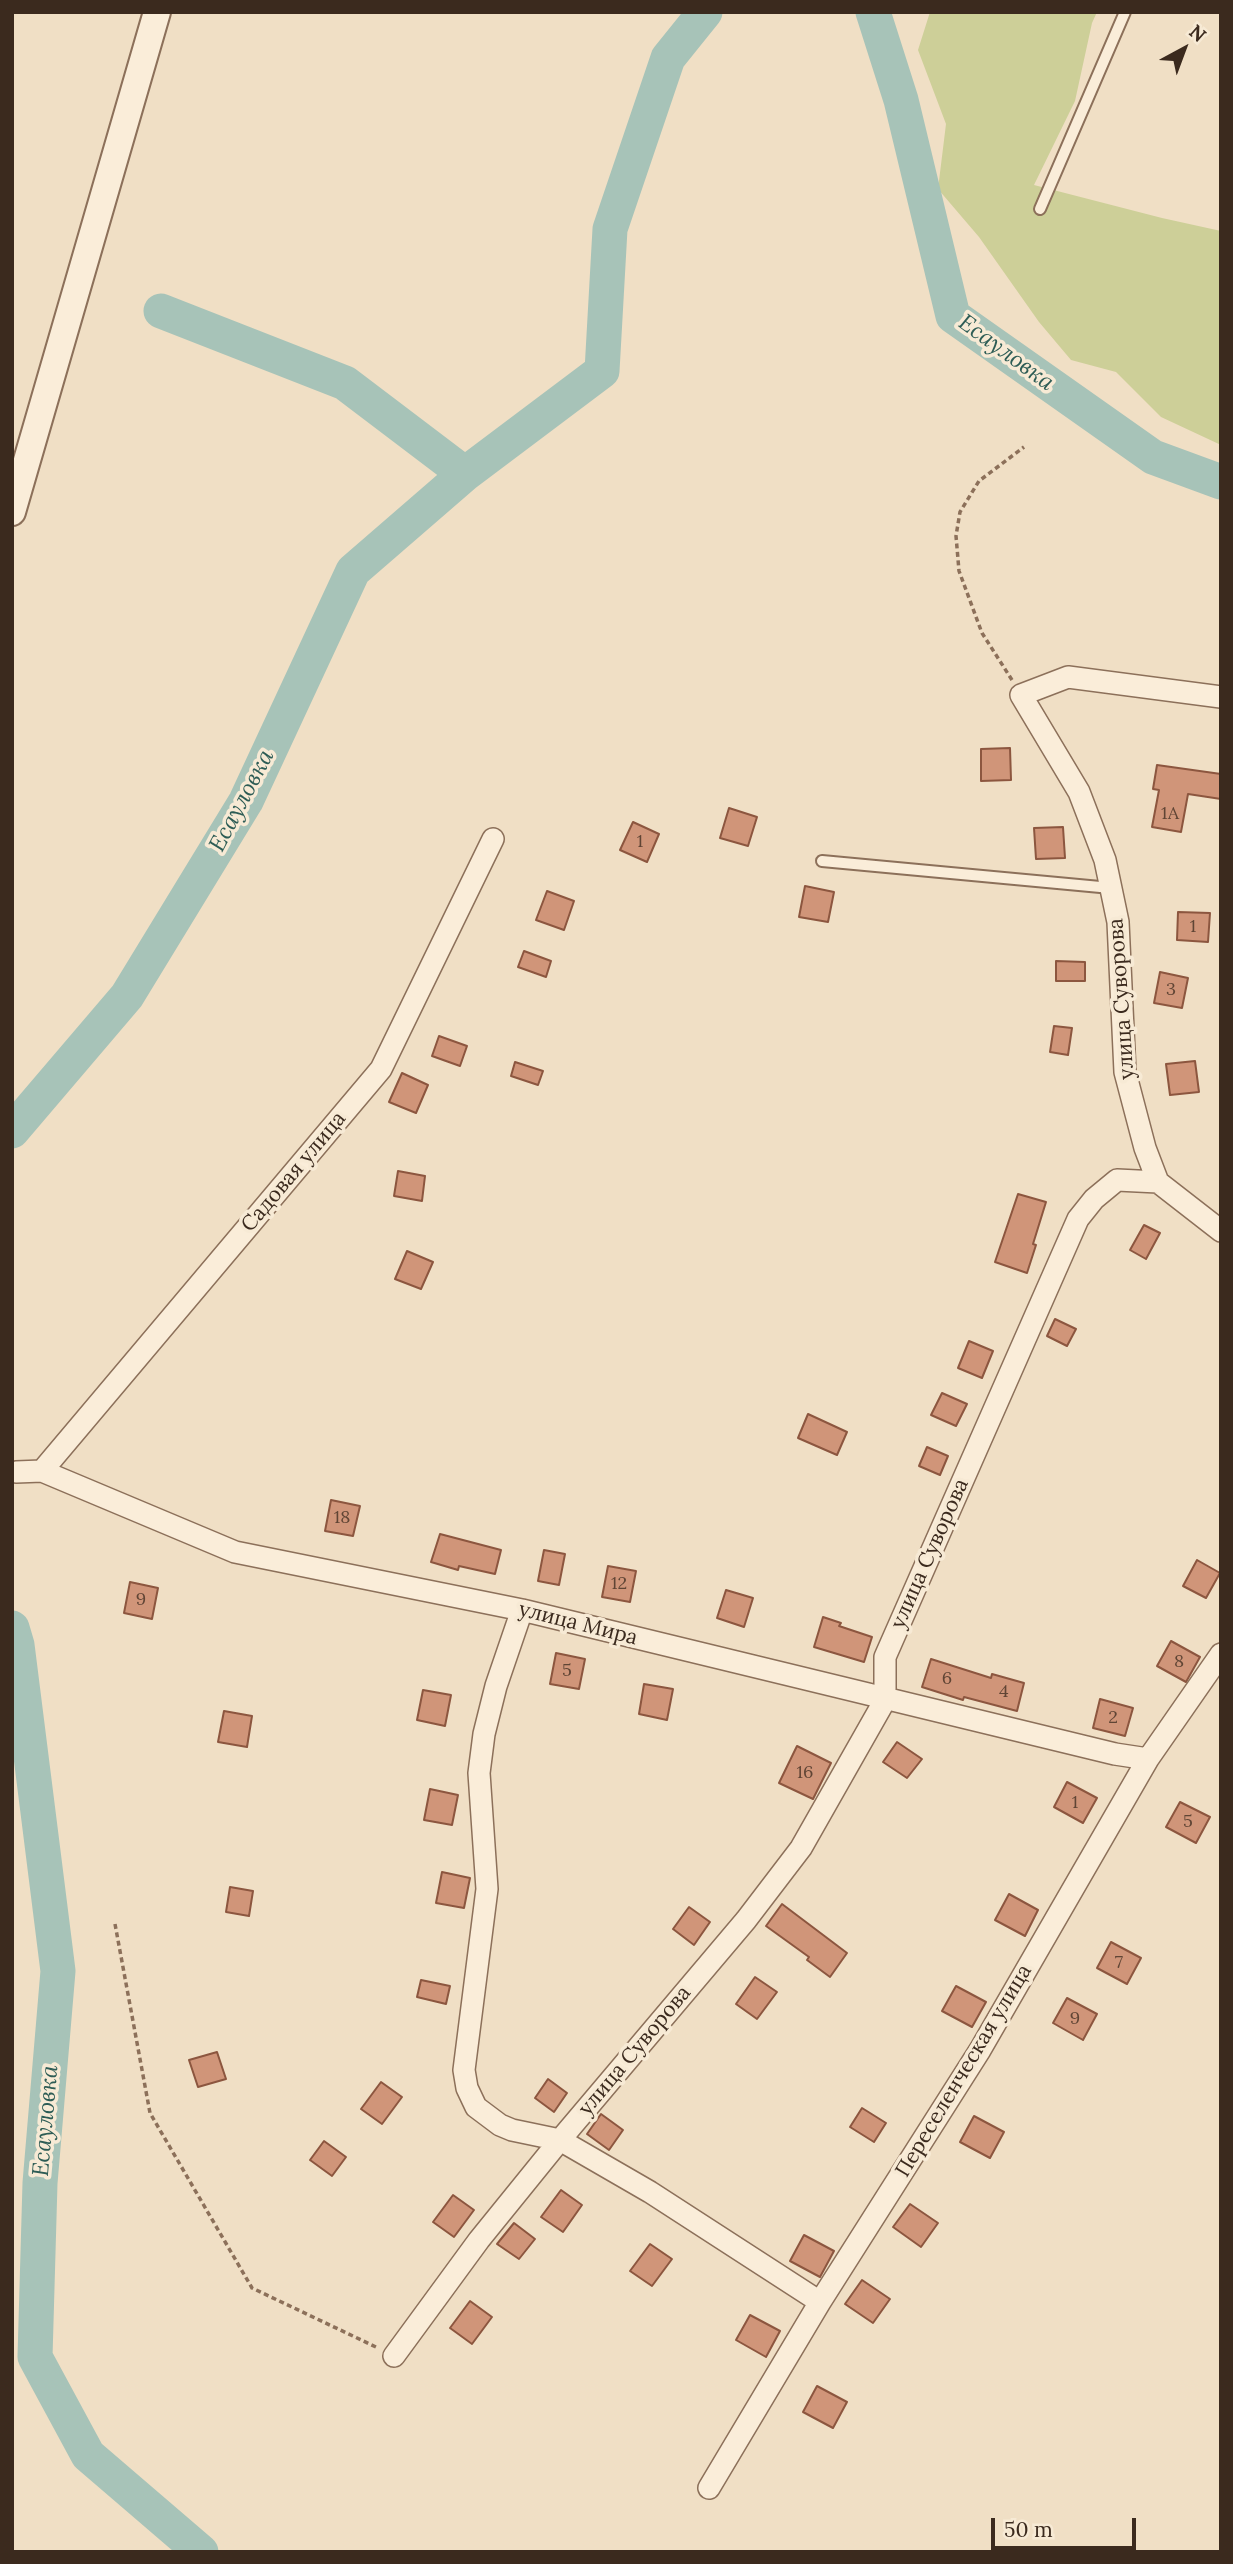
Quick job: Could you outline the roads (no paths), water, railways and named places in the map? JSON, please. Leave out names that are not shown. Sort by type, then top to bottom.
[{"type":"street","points":[[12,512],[157,12]]},
{"type":"street","name":"улица Суворова","points":[[394,2356],[479,2241],[560,2140],[746,1920],[790,1863],[885,1700],[885,1657],[1078,1219],[1094,1199],[1117,1180],[1158,1182],[1145,1148],[1125,1072],[1118,922],[1105,860],[1079,792],[1021,695],[1068,677],[1221,697]]},
{"type":"street","name":"Садовая улица","points":[[41,1471],[381,1069],[492,839]]},
{"type":"street","points":[[1158,1182],[1221,1231]]},
{"type":"street","name":"улица Мира","points":[[16,1472],[41,1471],[235,1552],[523,1610],[885,1700],[1115,1754],[1147,1759]]},
{"type":"street","points":[[523,1610],[496,1686],[484,1734],[479,1773],[487,1889],[464,2070],[467,2088],[476,2107],[490,2119],[512,2130],[560,2140],[650,2192],[820,2302]]},
{"type":"street","name":"Переселенческая улица","points":[[709,2488],[820,2302],[980,2050],[1147,1759],[1221,1654]]},
{"type":"lane","points":[[1040,209],[1125,12]]},
{"type":"lane","points":[[822,861],[1111,888]]},
{"type":"waterway","name":"Есауловка","points":[[12,1131],[127,996],[246,801],[353,571],[465,474],[602,371],[610,229],[668,58],[705,12]]},
{"type":"waterway","name":"Есауловка","points":[[873,12],[901,100],[953,316],[1153,457],[1221,482]]},
{"type":"waterway","name":"Есауловка","points":[[161,311],[345,383],[465,474]]},
{"type":"waterway","name":"Есауловка","points":[[12,1628],[17,1645],[58,1971],[40,2183],[35,2357],[88,2455],[201,2552]]}]
